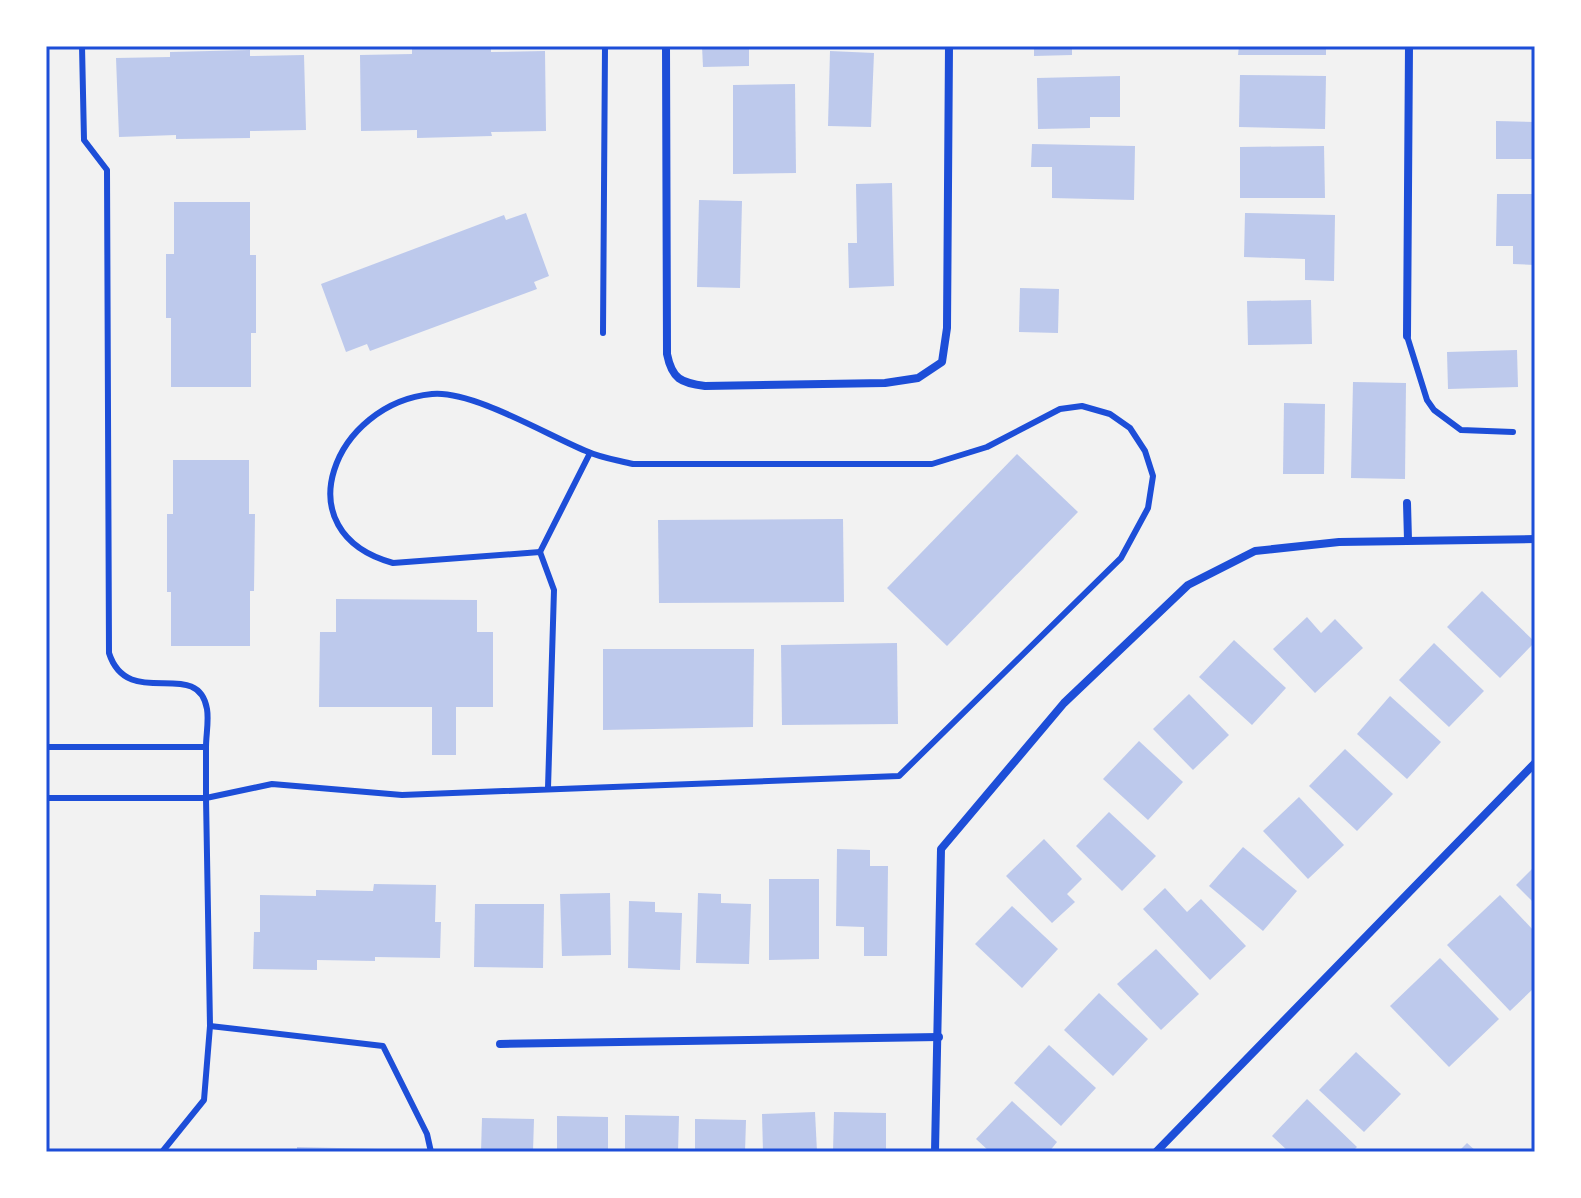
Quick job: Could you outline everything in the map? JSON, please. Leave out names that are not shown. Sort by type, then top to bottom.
[{"type":"street","points":[[666,46],[667,354],[670,371],[685,384],[705,386],[885,383],[918,378],[942,362],[947,328],[949,46]]},
{"type":"street","points":[[1407,336],[1409,46]]},
{"type":"street","points":[[1407,503],[1408,540]]},
{"type":"street","points":[[935,1152],[941,849],[1064,703],[1188,585],[1255,551],[1339,542],[1535,539]]},
{"type":"street","points":[[1156,1152],[1535,763]]},
{"type":"street","points":[[500,1044],[939,1037]]},
{"type":"lane","points":[[82,46],[84,140],[107,170],[109,653],[112,663],[126,679],[136,683],[177,682],[196,691],[207,709],[210,1026],[204,1100],[162,1152]]},
{"type":"lane","points":[[603,333],[605,46]]},
{"type":"lane","points":[[1407,336],[1427,400],[1434,410],[1461,430],[1513,432]]},
{"type":"lane","points":[[46,798],[206,798],[272,784],[402,795],[899,776],[1121,558],[1148,508],[1153,476],[1145,451],[1130,428],[1110,414],[1082,406],[1060,409],[987,447],[932,464],[633,464],[590,453],[471,400],[434,394],[398,401],[367,419],[344,447],[331,482],[331,504],[338,526],[352,544],[371,557],[393,563],[540,552]]},
{"type":"lane","points":[[548,788],[554,590],[540,552],[590,453]]},
{"type":"lane","points":[[46,747],[206,747]]},
{"type":"lane","points":[[210,1026],[383,1046],[427,1134],[431,1152]]},
{"type":"building","points":[[702,46],[749,46],[749,66],[703,67]]},
{"type":"building","points":[[1034,46],[1072,46],[1072,55],[1034,56]]},
{"type":"building","points":[[1239,46],[1326,46],[1326,55],[1238,55]]},
{"type":"building","points":[[491,47],[491,52],[545,51],[546,131],[417,138],[417,130],[361,131],[360,55],[412,54],[412,49]]},
{"type":"building","points":[[250,50],[250,56],[304,55],[306,130],[250,131],[250,138],[176,139],[176,135],[119,137],[116,58],[170,57],[170,52]]},
{"type":"building","points":[[830,51],[874,53],[871,127],[828,126]]},
{"type":"building","points":[[1240,75],[1326,76],[1325,129],[1239,127]]},
{"type":"building","points":[[1120,76],[1120,117],[1090,117],[1090,128],[1038,129],[1037,78]]},
{"type":"building","points":[[795,84],[796,173],[733,174],[733,85]]},
{"type":"building","points":[[1496,121],[1535,122],[1535,159],[1496,159]]},
{"type":"building","points":[[1032,144],[1135,146],[1134,200],[1052,198],[1052,167],[1031,167]]},
{"type":"building","points":[[1324,146],[1325,198],[1240,198],[1240,147]]},
{"type":"building","points":[[892,183],[894,286],[849,288],[848,243],[857,243],[856,184]]},
{"type":"building","points":[[1497,194],[1535,194],[1535,265],[1513,264],[1513,246],[1496,246]]},
{"type":"building","points":[[699,200],[742,201],[740,288],[697,287]]},
{"type":"building","points":[[174,202],[250,202],[250,255],[256,255],[256,333],[251,333],[251,387],[171,387],[171,318],[166,318],[166,254],[174,254]]},
{"type":"building","points":[[526,213],[549,276],[534,282],[537,289],[370,351],[367,344],[346,352],[321,284],[504,215],[506,220]]},
{"type":"building","points":[[1245,213],[1335,215],[1334,281],[1305,280],[1305,259],[1244,257]]},
{"type":"building","points":[[1020,288],[1059,289],[1058,333],[1019,332]]},
{"type":"building","points":[[1311,300],[1312,344],[1248,345],[1247,301]]},
{"type":"building","points":[[1517,350],[1518,387],[1448,389],[1447,352]]},
{"type":"building","points":[[1353,382],[1406,383],[1405,479],[1351,478]]},
{"type":"building","points":[[1284,403],[1325,404],[1324,474],[1283,474]]},
{"type":"building","points":[[1017,454],[1078,512],[947,646],[887,588]]},
{"type":"building","points":[[173,460],[249,460],[249,514],[255,514],[250,646],[171,646],[167,514],[173,514]]},
{"type":"building","points":[[843,519],[844,602],[659,603],[658,520]]},
{"type":"building","points":[[1482,591],[1535,642],[1500,678],[1447,627]]},
{"type":"building","points":[[336,599],[477,600],[477,632],[493,632],[493,707],[456,707],[456,755],[432,755],[432,707],[319,707],[320,632],[336,632]]},
{"type":"building","points":[[1307,617],[1321,633],[1335,619],[1363,648],[1315,693],[1273,649]]},
{"type":"building","points":[[1234,640],[1286,688],[1252,725],[1199,677]]},
{"type":"building","points":[[897,643],[898,724],[782,725],[781,645]]},
{"type":"building","points":[[1434,643],[1484,691],[1449,727],[1399,680]]},
{"type":"building","points":[[603,649],[754,649],[753,727],[603,730]]},
{"type":"building","points":[[1189,694],[1229,735],[1193,770],[1153,729]]},
{"type":"building","points":[[1390,696],[1441,742],[1407,779],[1357,734]]},
{"type":"building","points":[[1139,741],[1183,782],[1148,820],[1103,779]]},
{"type":"building","points":[[1345,749],[1393,794],[1357,831],[1309,786]]},
{"type":"building","points":[[1299,797],[1344,845],[1308,879],[1263,831]]},
{"type":"building","points":[[1109,812],[1156,856],[1122,891],[1076,846]]},
{"type":"building","points":[[1044,839],[1082,879],[1067,894],[1075,902],[1052,923],[1006,876]]},
{"type":"building","points":[[1243,847],[1297,891],[1263,931],[1209,886]]},
{"type":"building","points":[[837,849],[870,850],[870,866],[888,866],[887,956],[864,956],[864,927],[836,926]]},
{"type":"building","points":[[1535,866],[1535,904],[1516,885]]},
{"type":"building","points":[[769,879],[819,879],[819,959],[769,960]]},
{"type":"building","points":[[374,884],[436,885],[435,922],[441,922],[440,958],[317,960],[317,970],[253,969],[254,932],[260,932],[260,895],[316,896],[316,890],[373,891]]},
{"type":"building","points":[[1165,888],[1187,912],[1201,899],[1246,946],[1210,980],[1143,909]]},
{"type":"building","points":[[610,893],[611,955],[562,956],[560,894]]},
{"type":"building","points":[[698,893],[721,894],[721,903],[751,904],[749,964],[696,963]]},
{"type":"building","points":[[1500,895],[1535,932],[1535,987],[1510,1011],[1447,945]]},
{"type":"building","points":[[629,901],[655,902],[655,912],[682,913],[680,970],[628,968]]},
{"type":"building","points":[[475,904],[544,904],[543,968],[474,967]]},
{"type":"building","points":[[1012,906],[1058,949],[1022,988],[975,944]]},
{"type":"building","points":[[1156,949],[1199,994],[1161,1030],[1117,984]]},
{"type":"building","points":[[1440,958],[1499,1019],[1449,1067],[1390,1006]]},
{"type":"building","points":[[1099,993],[1148,1039],[1113,1076],[1064,1030]]},
{"type":"building","points":[[1049,1045],[1096,1088],[1061,1126],[1014,1083]]},
{"type":"building","points":[[1356,1052],[1401,1094],[1364,1132],[1319,1090]]},
{"type":"building","points":[[1307,1099],[1357,1147],[1352,1152],[1289,1152],[1272,1136]]},
{"type":"building","points":[[1012,1101],[1057,1142],[1049,1152],[990,1152],[976,1139]]},
{"type":"building","points":[[815,1112],[817,1152],[763,1152],[762,1114]]},
{"type":"building","points":[[834,1112],[886,1113],[886,1152],[833,1152]]},
{"type":"building","points":[[625,1115],[679,1116],[678,1152],[625,1152]]},
{"type":"building","points":[[557,1116],[608,1117],[608,1152],[557,1152]]},
{"type":"building","points":[[482,1118],[534,1119],[533,1152],[481,1152]]},
{"type":"building","points":[[695,1119],[746,1120],[745,1152],[695,1152]]},
{"type":"building","points":[[1467,1143],[1477,1152],[1458,1152]]},
{"type":"building","points":[[297,1147],[378,1149],[378,1152],[297,1152]]}]
